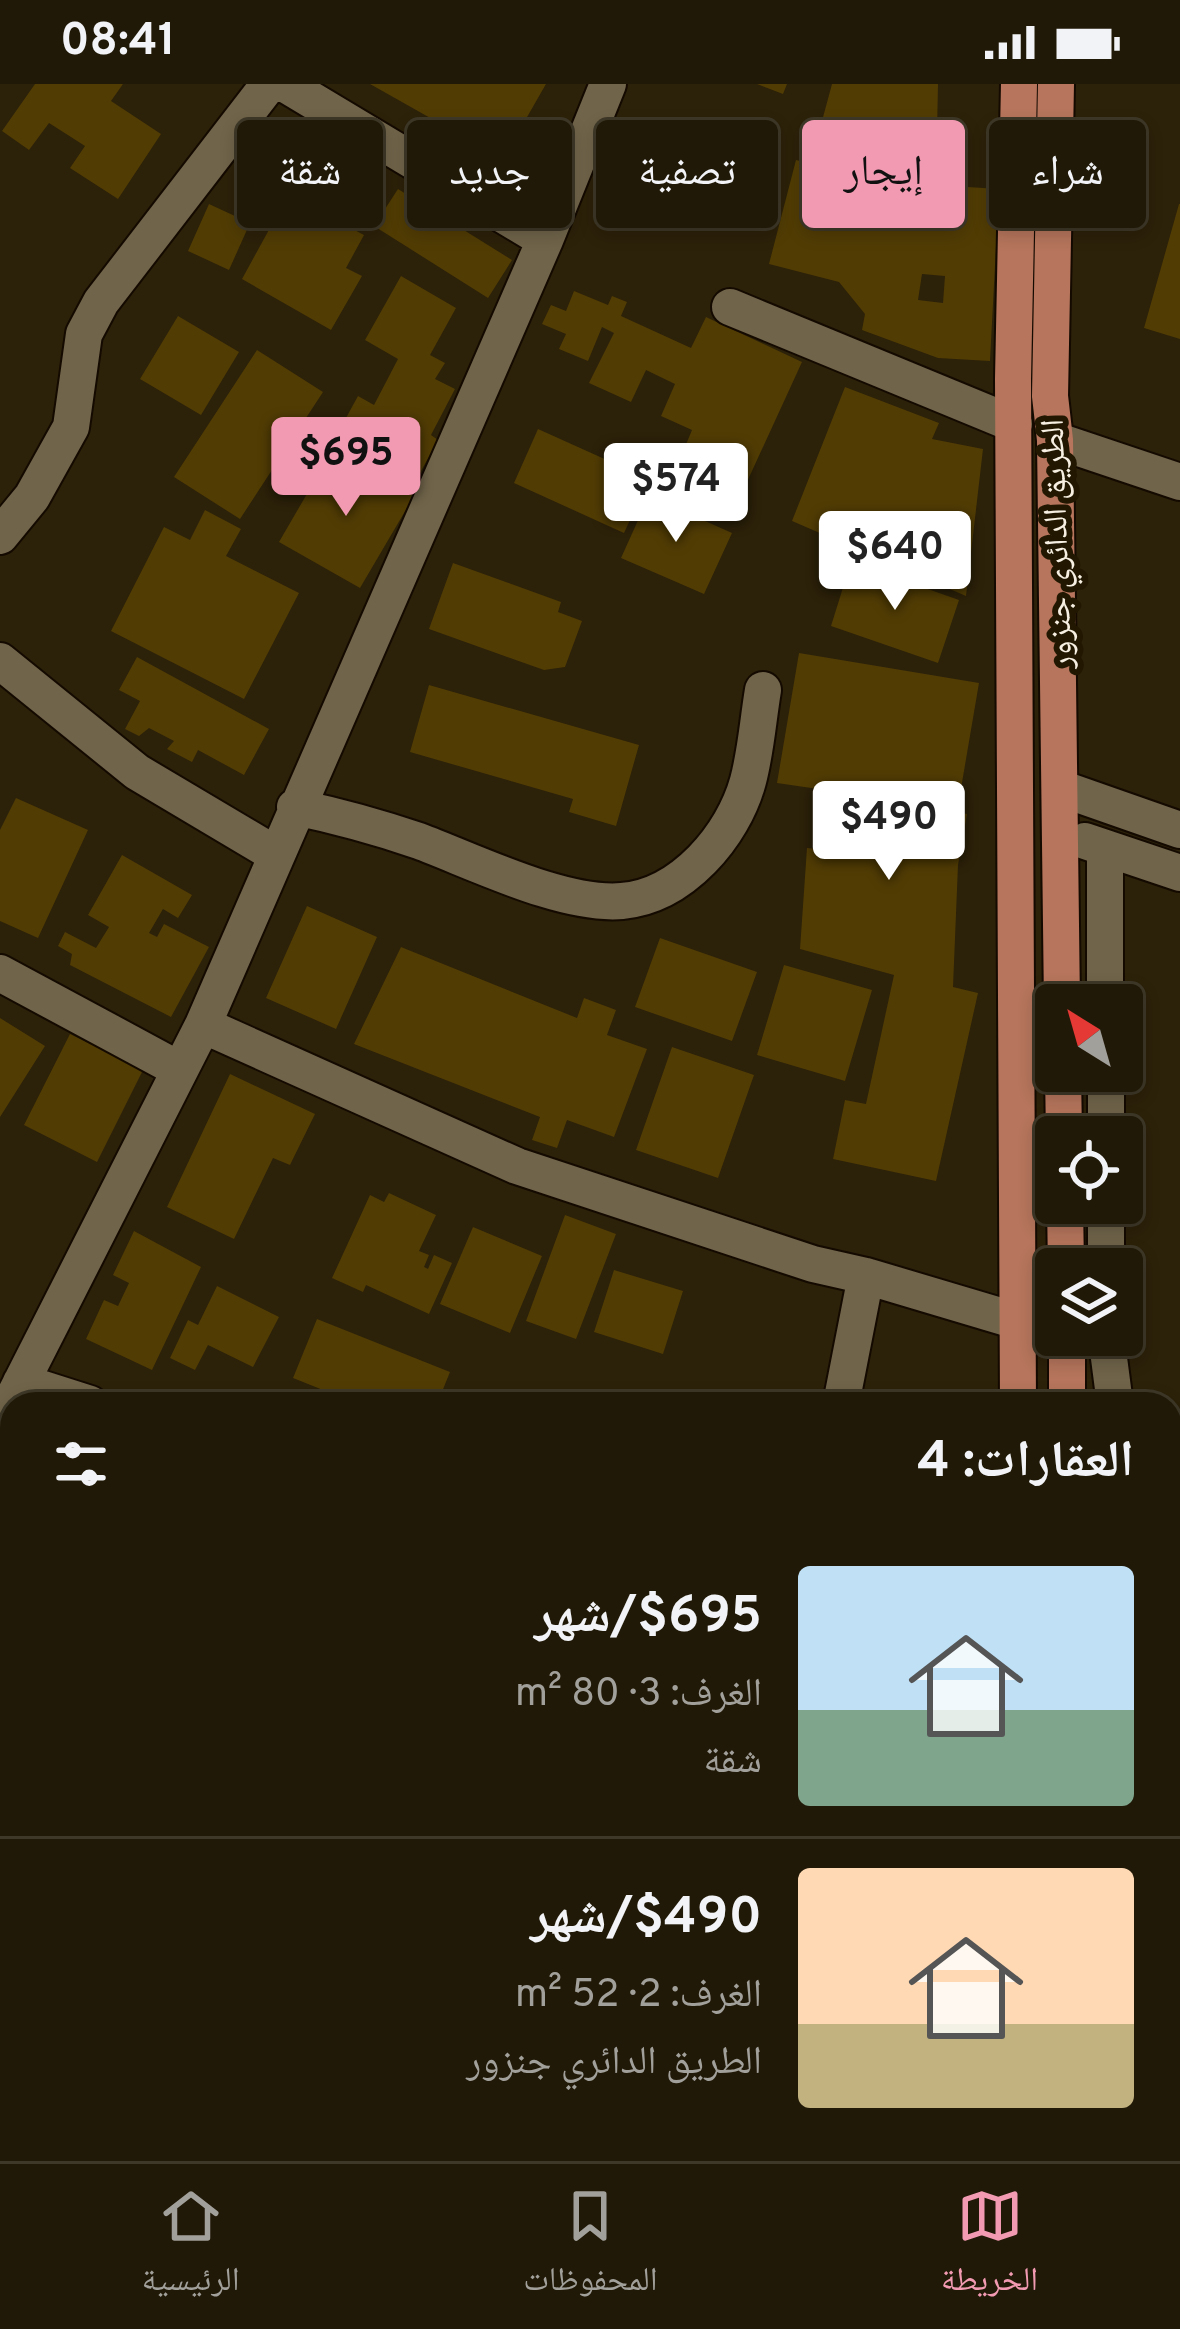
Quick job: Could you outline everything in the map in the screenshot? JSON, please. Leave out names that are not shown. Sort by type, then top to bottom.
[{"type":"main road","name":"الطريق الدائري جنزور","points":[[1018,1392],[1014,424],[1019,84]]},
{"type":"main road","name":"الطريق الدائري جنزور","points":[[1056,84],[1050,396],[1062,984]]},
{"type":"main road","points":[[1067,1356],[1067,1392]]},
{"type":"street","points":[[0,536],[32,497],[71,427],[84,334],[100,302],[269,84]]},
{"type":"street","points":[[285,84],[545,239]]},
{"type":"street","points":[[16,1392],[203,1025],[608,84]]},
{"type":"street","points":[[730,307],[1014,424]]},
{"type":"street","points":[[1054,440],[1180,482]]},
{"type":"street","points":[[0,661],[137,772],[275,854]]},
{"type":"street","points":[[295,807],[359,820],[500,874],[578,896],[620,902],[658,893],[718,842],[748,784],[764,690]]},
{"type":"street","points":[[1060,788],[1180,830]]},
{"type":"street","points":[[1059,832],[1180,873]]},
{"type":"street","points":[[1105,848],[1106,984]]},
{"type":"street","points":[[0,973],[180,1070]]},
{"type":"street","points":[[203,1025],[517,1166],[813,1264],[1035,1324]]},
{"type":"street","points":[[843,1392],[866,1276]]},
{"type":"street","points":[[1109,1356],[1113,1392]]},
{"type":"street","points":[[21,1382],[52,1392]]},
{"type":"building","points":[[35,84],[123,84],[111,101],[161,134],[118,199],[70,168],[85,146],[49,123],[29,150],[2,131]]},
{"type":"building","points":[[370,84],[546,84],[525,120],[434,120]]},
{"type":"building","points":[[757,84],[787,84],[783,94]]},
{"type":"building","points":[[832,84],[938,84],[937,120],[822,120]]},
{"type":"building","points":[[796,160],[802,162],[802,228],[965,228],[965,187],[989,188],[989,228],[997,228],[990,361],[938,358],[862,330],[865,314],[839,282],[769,264]],"holes":[[[922,274],[945,276],[943,303],[918,300]]]},
{"type":"building","points":[[398,189],[407,195],[407,228],[461,228],[512,260],[488,298],[377,228],[383,228],[383,212]]},
{"type":"building","points":[[209,204],[237,217],[237,228],[248,228],[229,270],[188,251]]},
{"type":"building","points":[[1180,204],[1180,339],[1144,328]]},
{"type":"building","points":[[270,228],[351,228],[364,235],[346,268],[362,276],[331,330],[242,279]]},
{"type":"building","points":[[401,276],[456,308],[430,355],[445,363],[435,379],[455,389],[431,435],[438,440],[415,482],[335,438],[358,396],[374,405],[398,359],[365,340]]},
{"type":"building","points":[[574,291],[608,305],[612,296],[627,302],[621,316],[691,348],[706,317],[802,362],[746,484],[682,454],[692,430],[661,416],[675,384],[646,370],[631,402],[589,383],[614,333],[602,327],[588,361],[559,349],[566,334],[542,324],[551,305],[566,311]]},
{"type":"building","points":[[178,316],[239,352],[201,415],[140,379]]},
{"type":"building","points":[[257,350],[323,392],[240,519],[174,477]]},
{"type":"building","points":[[845,387],[939,423],[932,439],[983,449],[966,596],[792,521]]},
{"type":"building","points":[[538,429],[649,479],[624,533],[514,483]]},
{"type":"building","points":[[333,449],[414,496],[360,588],[279,542]]},
{"type":"building","points":[[649,496],[732,533],[704,594],[621,558]]},
{"type":"building","points":[[205,510],[241,529],[226,556],[299,593],[244,699],[111,631],[164,527],[190,540]]},
{"type":"building","points":[[851,562],[959,600],[938,663],[831,626]]},
{"type":"building","points":[[453,563],[561,602],[558,612],[582,621],[565,667],[544,670],[429,629]]},
{"type":"building","points":[[799,653],[979,683],[957,812],[967,814],[958,865],[953,987],[978,993],[936,1181],[833,1159],[845,1100],[866,1104],[894,975],[800,949],[807,848],[818,849],[825,790],[777,783]]},
{"type":"building","points":[[137,657],[269,729],[244,775],[198,750],[192,762],[167,749],[174,741],[149,728],[139,736],[125,729],[140,701],[119,690]]},
{"type":"building","points":[[429,685],[639,745],[616,826],[569,812],[573,799],[410,752]]},
{"type":"building","points":[[16,798],[88,830],[38,938],[0,921],[0,830]]},
{"type":"building","points":[[122,855],[192,895],[178,918],[163,909],[149,933],[157,937],[164,924],[209,947],[171,1017],[70,965],[72,954],[58,946],[65,932],[96,948],[109,927],[88,915]]},
{"type":"building","points":[[307,906],[377,937],[336,1029],[266,998]]},
{"type":"building","points":[[660,938],[757,972],[732,1041],[635,1007]]},
{"type":"building","points":[[401,947],[577,1018],[584,998],[616,1010],[607,1035],[647,1049],[614,1137],[567,1120],[557,1148],[532,1140],[540,1117],[354,1044]]},
{"type":"building","points":[[784,965],[872,990],[845,1081],[757,1055]]},
{"type":"building","points":[[0,1018],[45,1046],[0,1117]]},
{"type":"building","points":[[70,1034],[143,1070],[97,1162],[24,1125]]},
{"type":"building","points":[[672,1047],[754,1075],[718,1178],[636,1150]]},
{"type":"building","points":[[230,1074],[315,1114],[290,1165],[273,1158],[234,1239],[167,1207]]},
{"type":"building","points":[[389,1193],[436,1215],[419,1251],[429,1255],[424,1267],[428,1269],[434,1255],[452,1263],[429,1314],[366,1285],[363,1292],[332,1278],[370,1195],[384,1202]]},
{"type":"building","points":[[565,1215],[616,1234],[576,1339],[526,1321]]},
{"type":"building","points":[[473,1227],[542,1256],[510,1333],[440,1304]]},
{"type":"building","points":[[134,1231],[201,1267],[152,1370],[86,1339],[104,1300],[118,1306],[129,1283],[113,1275]]},
{"type":"building","points":[[614,1270],[683,1291],[663,1354],[594,1332]]},
{"type":"building","points":[[217,1286],[279,1317],[253,1367],[208,1345],[195,1370],[170,1358],[188,1320],[198,1325]]},
{"type":"building","points":[[317,1319],[450,1372],[442,1392],[328,1392],[293,1378]]}]
